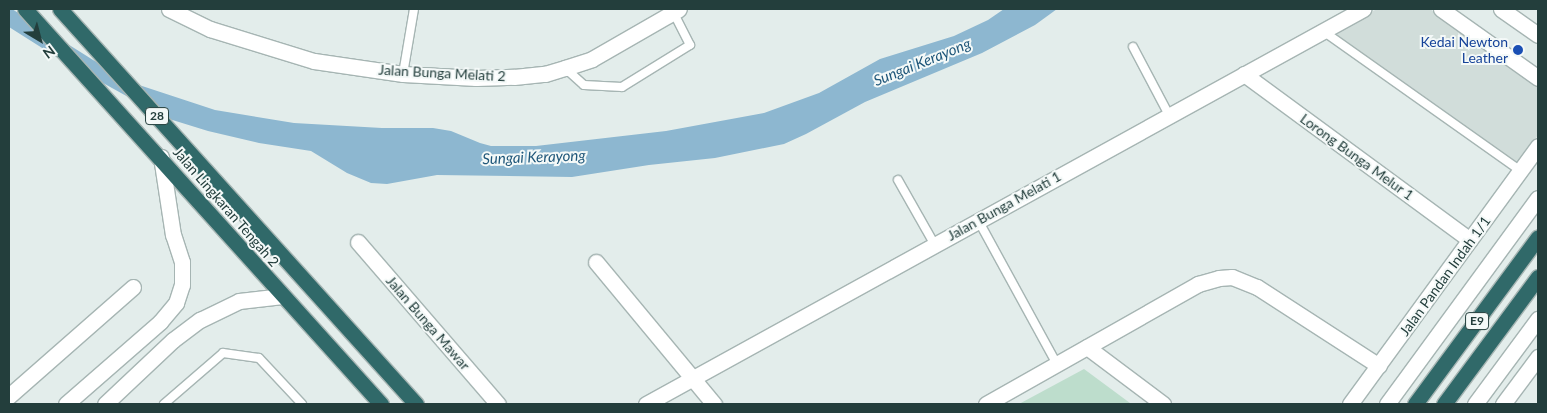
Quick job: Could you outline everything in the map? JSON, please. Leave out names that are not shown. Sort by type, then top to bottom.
[{"type":"highway","name":"Jalan Lingkaran Tengah 2","points":[[25,9],[381,404]]},
{"type":"highway","name":"Jalan Lingkaran Tengah 2","points":[[60,9],[416,404]]},
{"type":"highway","name":"E9","points":[[1415,404],[1538,237]]},
{"type":"highway","name":"E9","points":[[1444,404],[1538,277]]},
{"type":"street","name":"Jalan Bunga Melati 2","points":[[169,9],[210,29],[314,61],[403,74],[476,78],[545,74],[592,59],[676,11]]},
{"type":"street","name":"Jalan Bunga Melati 1","points":[[646,404],[1362,9]]},
{"type":"street","points":[[1441,9],[1538,78]]},
{"type":"street","points":[[1501,9],[1538,35]]},
{"type":"street","name":"Lorong Bunga Melur 1","points":[[1244,74],[1470,240]]},
{"type":"street","name":"Jalan Pandan Indah 1/1","points":[[1350,404],[1522,171],[1538,146]]},
{"type":"street","points":[[66,404],[160,322],[176,303],[182,285],[182,262],[173,234],[160,157]]},
{"type":"street","points":[[1388,404],[1538,198]]},
{"type":"street","name":"Jalan Bunga Mawar","points":[[358,242],[498,404]]},
{"type":"street","points":[[596,262],[691,379],[714,404]]},
{"type":"street","points":[[986,404],[1198,284],[1218,278],[1232,277],[1257,287],[1379,366]]},
{"type":"street","points":[[9,396],[132,287]]},
{"type":"street","points":[[105,404],[173,340],[200,320],[239,302],[283,296]]},
{"type":"street","points":[[1475,404],[1538,319]]},
{"type":"street","points":[[1087,347],[1156,402]]},
{"type":"street","points":[[1504,404],[1538,357]]},
{"type":"lane","points":[[403,74],[414,9]]},
{"type":"lane","points":[[565,68],[584,85],[622,87],[690,45],[676,11]]},
{"type":"lane","points":[[1323,31],[1522,171]]},
{"type":"lane","points":[[1133,47],[1169,115]]},
{"type":"lane","points":[[898,180],[935,245]]},
{"type":"lane","points":[[978,220],[1057,364]]},
{"type":"lane","points":[[164,404],[224,352],[260,358],[302,404]]},
{"type":"shaded area","points":[[1377,9],[1430,9],[1538,87],[1538,135],[1518,163],[1333,33]]},
{"type":"green space","points":[[1084,369],[1130,403],[1019,404]]},
{"type":"water","name":"Sungai Kerayong","points":[[9,9],[12,9],[109,70],[139,85],[215,110],[294,123],[382,128],[433,128],[451,131],[491,146],[536,146],[666,131],[764,113],[819,93],[880,59],[954,36],[988,20],[1004,9],[1057,9],[1035,25],[982,53],[865,102],[784,144],[715,158],[649,165],[572,177],[437,175],[387,184],[371,183],[347,173],[311,151],[259,143],[208,131],[166,118],[58,58],[9,27]]},
{"type":"place","name":"Kedai Newton Leather","points":[[1518,50]]}]
